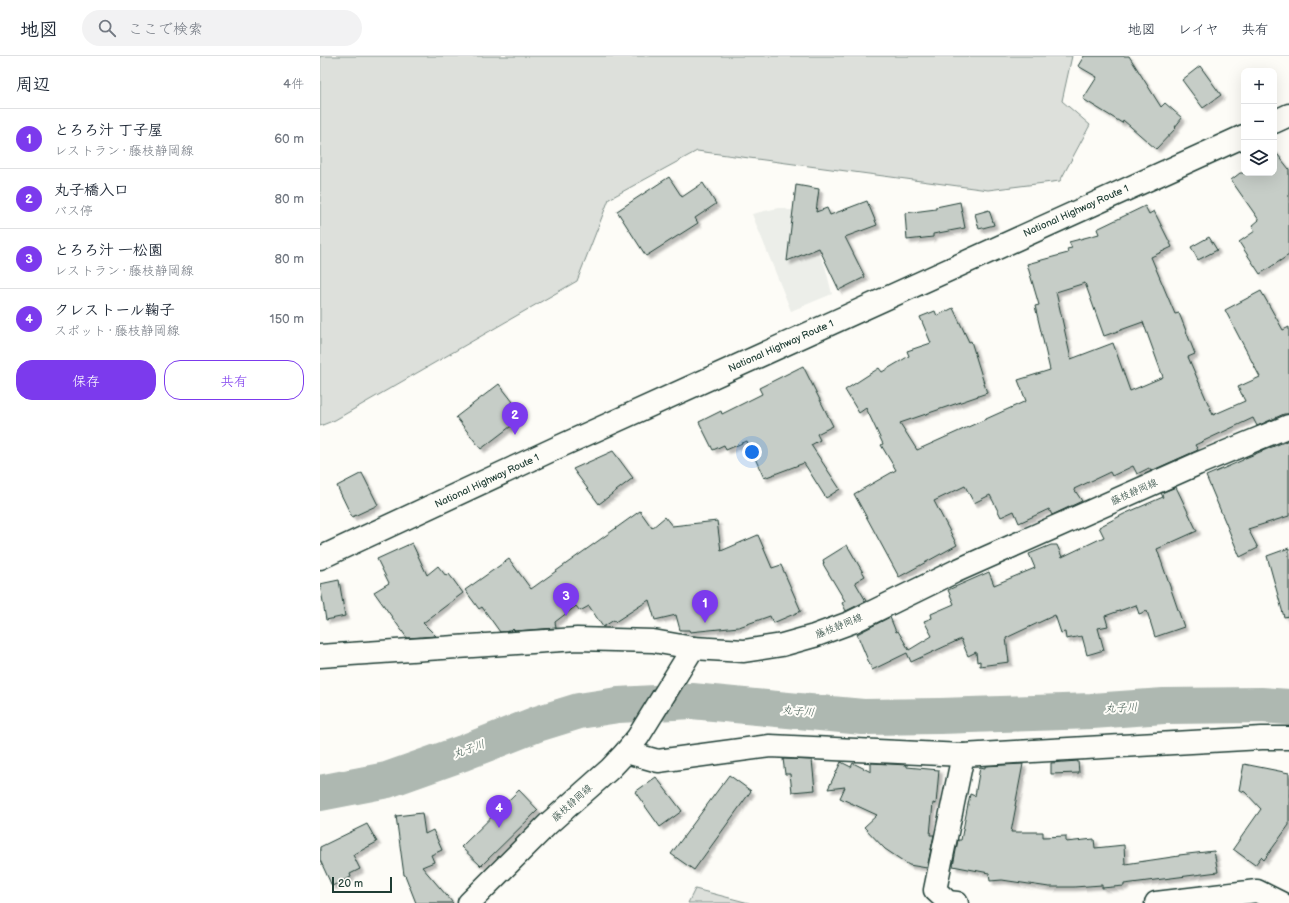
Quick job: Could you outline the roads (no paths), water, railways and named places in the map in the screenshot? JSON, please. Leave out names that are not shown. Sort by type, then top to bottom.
[{"type":"main road","points":[[1277,121],[1289,115]]},
{"type":"main road","name":"National Highway Route 1","points":[[320,558],[554,449],[1241,137]]},
{"type":"main road","name":"藤枝静岡線","points":[[469,903],[548,824],[610,769],[632,745],[693,648],[744,651],[782,645],[814,636],[852,622],[956,571],[1197,464],[1289,426]]},
{"type":"main road","points":[[320,656],[577,639],[653,641],[693,648]]},
{"type":"main road","points":[[632,745],[658,761],[770,746],[963,755],[1262,738],[1289,738]]},
{"type":"main road","points":[[957,903],[948,902],[935,890],[963,755]]},
{"type":"main road","points":[[1156,903],[1257,891],[1280,901],[1281,903]]},
{"type":"waterway","name":"丸子川","points":[[320,793],[387,780],[463,753],[537,724],[579,711],[618,705],[692,701],[863,717],[1092,711],[1164,706],[1261,705],[1289,707]]},
{"type":"place","name":"丸子橋入口","points":[[515,435]]},
{"type":"place","name":"とろろ汁 一松園","points":[[566,616]]},
{"type":"place","name":"とろろ汁 丁子屋","points":[[705,623]]},
{"type":"place","name":"クレストール鞠子","points":[[499,828]]}]
